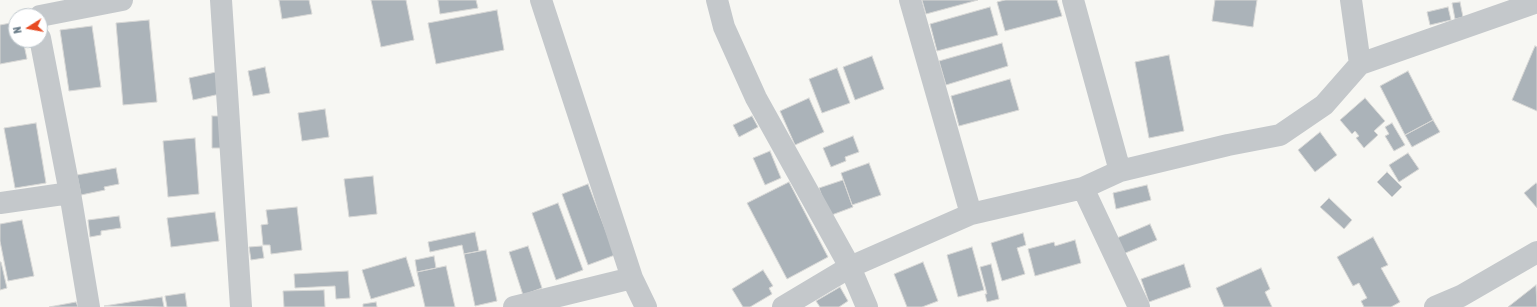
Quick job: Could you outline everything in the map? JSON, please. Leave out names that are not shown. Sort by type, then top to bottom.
[{"type":"street","points":[[48,14],[122,0]]},
{"type":"street","points":[[221,0],[241,307]]},
{"type":"street","points":[[541,0],[632,278],[646,307]]},
{"type":"street","points":[[717,0],[724,27],[756,98],[850,267],[867,307]]},
{"type":"street","points":[[910,0],[971,214]]},
{"type":"street","points":[[1073,0],[1120,171]]},
{"type":"street","points":[[1350,0],[1360,64]]},
{"type":"street","points":[[783,307],[850,267],[971,214],[1083,188],[1120,171],[1228,145],[1280,135],[1324,105],[1360,64],[1537,2]]},
{"type":"street","points":[[42,48],[70,193],[89,307]]},
{"type":"street","points":[[1083,188],[1139,307]]},
{"type":"street","points":[[0,203],[70,193]]},
{"type":"street","points":[[1435,307],[1461,296],[1537,252]]},
{"type":"street","points":[[514,307],[632,278]]},
{"type":"building","points":[[279,0],[309,0],[312,14],[282,19]]},
{"type":"building","points":[[371,0],[406,0],[414,40],[381,47]]},
{"type":"building","points":[[438,0],[476,0],[478,8],[440,14]]},
{"type":"building","points":[[922,0],[978,0],[926,14]]},
{"type":"building","points":[[1005,0],[1057,0],[1062,16],[1005,31],[997,2]]},
{"type":"building","points":[[1215,0],[1257,0],[1253,27],[1212,21]]},
{"type":"building","points":[[1460,2],[1463,17],[1455,19],[1452,3]]},
{"type":"building","points":[[990,7],[998,35],[937,51],[930,24]]},
{"type":"building","points":[[1448,7],[1451,20],[1430,25],[1427,12]]},
{"type":"building","points":[[497,10],[504,50],[436,64],[428,23]]},
{"type":"building","points":[[149,20],[157,102],[123,105],[116,23]]},
{"type":"building","points":[[8,24],[8,48],[25,48],[27,59],[0,64],[0,25]]},
{"type":"building","points":[[92,26],[101,87],[69,91],[60,30]]},
{"type":"building","points":[[1002,43],[1008,66],[946,85],[939,61]]},
{"type":"building","points":[[1535,46],[1537,47],[1537,111],[1512,100]]},
{"type":"building","points":[[1169,55],[1184,131],[1149,138],[1135,62]]},
{"type":"building","points":[[872,56],[884,89],[855,100],[843,67]]},
{"type":"building","points":[[265,67],[270,93],[253,96],[248,71]]},
{"type":"building","points":[[837,68],[850,103],[822,113],[809,79]]},
{"type":"building","points":[[1408,71],[1433,120],[1405,135],[1380,86]]},
{"type":"building","points":[[216,72],[220,94],[193,100],[189,78]]},
{"type":"building","points":[[1010,79],[1019,110],[959,126],[951,96]]},
{"type":"building","points":[[809,98],[824,132],[795,145],[780,111]]},
{"type":"building","points":[[1365,98],[1385,121],[1374,131],[1378,135],[1364,148],[1356,138],[1359,136],[1355,131],[1352,134],[1340,120]]},
{"type":"building","points":[[325,109],[329,137],[302,141],[298,113]]},
{"type":"building","points":[[212,116],[226,116],[227,148],[212,148]]},
{"type":"building","points":[[752,116],[758,127],[739,137],[733,125]]},
{"type":"building","points":[[1433,120],[1440,132],[1412,147],[1405,135]]},
{"type":"building","points":[[36,123],[46,183],[15,188],[4,128]]},
{"type":"building","points":[[1392,123],[1405,145],[1394,151],[1385,136],[1389,134],[1385,127]]},
{"type":"building","points":[[1320,132],[1337,155],[1315,172],[1298,150]]},
{"type":"building","points":[[853,136],[859,152],[845,157],[846,161],[831,167],[823,148]]},
{"type":"building","points":[[195,138],[199,194],[168,197],[163,141]]},
{"type":"building","points":[[770,151],[781,178],[765,185],[753,158]]},
{"type":"building","points":[[1408,153],[1419,169],[1399,182],[1389,165]]},
{"type":"building","points":[[869,163],[881,195],[852,205],[841,173]]},
{"type":"building","points":[[116,168],[119,184],[104,187],[105,190],[81,195],[77,175]]},
{"type":"building","points":[[1387,172],[1402,187],[1392,197],[1377,182]]},
{"type":"building","points":[[373,176],[377,214],[349,217],[344,179]]},
{"type":"building","points":[[843,180],[853,207],[829,216],[819,188]]},
{"type":"building","points":[[789,182],[828,257],[787,279],[747,203]]},
{"type":"building","points":[[1536,183],[1537,184],[1537,208],[1524,193]]},
{"type":"building","points":[[588,184],[615,255],[588,265],[562,194]]},
{"type":"building","points":[[1147,185],[1151,200],[1116,209],[1113,193]]},
{"type":"building","points":[[1329,198],[1352,220],[1344,229],[1320,207]]},
{"type":"building","points":[[558,203],[583,270],[556,280],[532,213]]},
{"type":"building","points":[[297,207],[302,250],[271,254],[270,245],[263,245],[261,225],[268,224],[266,210]]},
{"type":"building","points":[[215,212],[219,241],[171,247],[167,218]]},
{"type":"building","points":[[119,216],[121,228],[101,231],[101,235],[90,237],[88,220]]},
{"type":"building","points":[[22,220],[34,276],[8,281],[0,241],[0,224]]},
{"type":"building","points":[[1150,224],[1157,240],[1123,254],[1117,238]]},
{"type":"building","points":[[475,232],[479,251],[464,254],[462,245],[430,252],[428,242]]},
{"type":"building","points":[[1023,233],[1026,245],[1017,248],[1025,274],[1002,281],[991,243]]},
{"type":"building","points":[[1373,237],[1388,265],[1381,268],[1400,302],[1391,307],[1364,307],[1361,301],[1367,298],[1359,283],[1353,286],[1337,257]]},
{"type":"building","points":[[1075,240],[1081,263],[1035,276],[1028,249],[1054,242],[1055,246]]},
{"type":"building","points":[[262,246],[264,258],[251,260],[249,247]]},
{"type":"building","points":[[528,246],[542,288],[523,295],[509,252]]},
{"type":"building","points":[[972,247],[984,290],[958,297],[947,255]]},
{"type":"building","points":[[486,250],[497,301],[475,306],[464,254]]},
{"type":"building","points":[[434,256],[436,268],[417,272],[415,260]]},
{"type":"building","points":[[406,257],[415,286],[371,299],[362,270]]},
{"type":"building","points":[[0,262],[7,288],[0,290]]},
{"type":"building","points":[[923,262],[938,301],[922,307],[907,307],[894,274]]},
{"type":"building","points":[[991,264],[999,299],[987,302],[985,294],[987,294],[980,267]]},
{"type":"building","points":[[1184,264],[1191,287],[1149,302],[1141,279]]},
{"type":"building","points":[[446,266],[455,307],[425,307],[417,272]]},
{"type":"building","points":[[1261,268],[1270,289],[1265,292],[1272,307],[1224,307],[1216,288]]},
{"type":"building","points":[[763,270],[773,286],[769,288],[772,294],[750,307],[743,307],[732,289]]},
{"type":"building","points":[[348,271],[350,298],[336,299],[335,286],[295,288],[294,274]]},
{"type":"building","points":[[1536,285],[1537,307],[1508,307]]},
{"type":"building","points":[[840,287],[848,301],[839,307],[820,307],[816,301]]},
{"type":"building","points":[[324,290],[325,307],[284,307],[283,291]]},
{"type":"building","points":[[185,293],[187,307],[167,307],[165,296]]},
{"type":"building","points":[[162,297],[164,307],[104,306]]},
{"type":"building","points":[[76,302],[78,307],[49,307]]},
{"type":"building","points":[[376,302],[377,307],[363,307],[363,304]]}]
